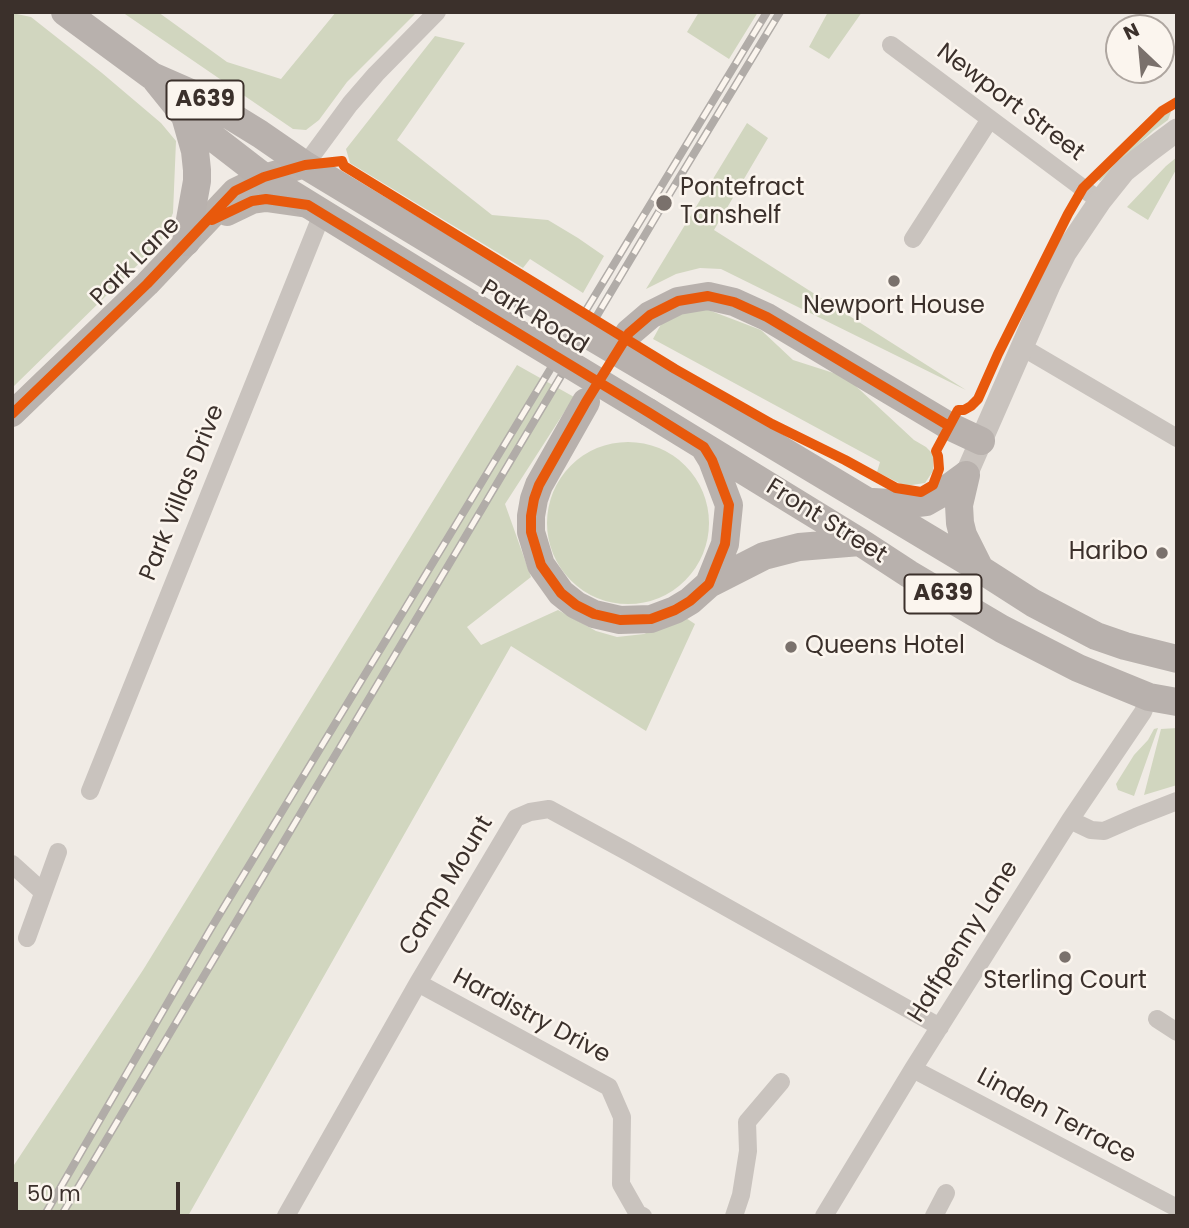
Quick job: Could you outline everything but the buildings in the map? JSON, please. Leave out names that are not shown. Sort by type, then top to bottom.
[{"type":"main road","name":"Park Road","points":[[65,12],[152,76],[200,97],[305,165],[727,417]]},
{"type":"main road","name":"Park Road","points":[[152,76],[186,116],[264,177],[704,447]]},
{"type":"main road","points":[[186,116],[197,170],[195,233]]},
{"type":"main road","name":"Park Lane","points":[[12,414],[147,284],[235,191],[264,177],[305,165]]},
{"type":"main road","points":[[195,233],[252,201],[266,199],[315,209]]},
{"type":"main road","points":[[629,333],[650,314],[678,301],[708,296],[734,302],[767,317],[949,426],[981,441]]},
{"type":"main road","points":[[586,402],[539,485],[531,516],[531,532],[541,565],[561,593],[576,605],[594,614],[620,620],[651,619],[667,614],[690,601],[709,584],[764,556],[799,547],[860,542]]},
{"type":"main road","name":"Front Street","points":[[727,417],[1033,603],[1096,636],[1177,659]]},
{"type":"main road","points":[[704,447],[712,460],[729,505],[726,544],[709,584]]},
{"type":"main road","name":"Front Street","points":[[704,447],[1002,629],[1078,668],[1149,697],[1177,702]]},
{"type":"main road","points":[[867,501],[909,504],[926,502],[966,475]]},
{"type":"main road","points":[[966,475],[959,505],[960,523],[980,569]]},
{"type":"main road","points":[[1125,646],[1146,682],[1149,697]]},
{"type":"main road","points":[[1149,697],[1177,673]]},
{"type":"street","points":[[305,165],[350,104],[437,12]]},
{"type":"street","name":"Newport Street","points":[[891,45],[1100,201]]},
{"type":"street","points":[[913,239],[989,119]]},
{"type":"street","points":[[966,475],[1061,261],[1100,201],[1124,171],[1177,130]]},
{"type":"street","name":"Park Villas Drive","points":[[90,791],[315,209]]},
{"type":"street","points":[[1021,347],[1177,438]]},
{"type":"street","name":"Halfpenny Lane","points":[[824,1216],[1070,820],[1143,712],[1149,697]]},
{"type":"street","points":[[1070,820],[1091,830],[1104,831],[1177,801]]},
{"type":"street","name":"Camp Mount","points":[[286,1216],[516,818],[530,812],[549,809],[940,1027]]},
{"type":"street","points":[[27,937],[58,852]]},
{"type":"street","points":[[12,864],[43,892]]},
{"type":"street","name":"Hardistry Drive","points":[[418,984],[609,1087],[622,1117],[621,1184],[638,1214],[643,1216]]},
{"type":"street","points":[[1157,1019],[1177,1032]]},
{"type":"street","name":"Linden Terrace","points":[[913,1069],[1177,1208]]},
{"type":"street","points":[[734,1216],[741,1195],[748,1151],[747,1122],[781,1082]]},
{"type":"street","points":[[934,1216],[946,1193]]},
{"type":"green space","points":[[122,12],[158,12],[227,62],[281,79],[336,12],[417,12],[347,82],[319,120],[306,130],[293,129]]},
{"type":"green space","points":[[699,12],[758,12],[729,59],[687,32]]},
{"type":"green space","points":[[828,12],[862,12],[829,59],[809,47]]},
{"type":"green space","points":[[12,13],[31,17],[161,123],[176,141],[173,213],[161,242],[12,388]]},
{"type":"green space","points":[[435,36],[465,43],[397,140],[492,215],[548,220],[604,256],[583,293],[530,259],[523,268],[350,163],[346,149]]},
{"type":"green space","points":[[1169,111],[1168,120],[1100,181],[1096,178],[1145,130]]},
{"type":"green space","points":[[747,123],[768,138],[714,230],[966,390],[721,269],[700,268],[676,274],[646,289]]},
{"type":"green space","points":[[1177,157],[1177,168],[1148,220],[1127,207],[1166,166]]},
{"type":"green space","points":[[698,306],[761,330],[793,360],[846,377],[914,440],[933,454],[933,471],[925,483],[905,486],[877,472],[880,462],[653,339],[666,315]]},
{"type":"green space","points":[[517,365],[574,397],[505,504],[531,577],[467,627],[481,645],[558,610],[596,631],[617,637],[644,634],[683,616],[695,624],[646,731],[511,646],[188,1216],[12,1216],[12,1168],[143,970]]},
{"type":"green space","points":[[628,442],[659,448],[685,466],[703,492],[709,523],[703,554],[685,580],[659,598],[628,604],[597,598],[571,580],[553,554],[547,523],[553,492],[571,466],[597,448]]},
{"type":"green space","points":[[1158,728],[1134,796],[1118,790],[1116,784],[1134,755],[1154,729]]},
{"type":"green space","points":[[1177,728],[1177,785],[1144,795],[1161,729]]},
{"type":"railway","points":[[44,1216],[210,930],[767,12]]},
{"type":"railway","points":[[61,1216],[780,12]]},
{"type":"cycle path","points":[[12,414],[147,284],[235,191],[264,177],[305,165],[342,161],[344,166],[675,369],[772,424],[896,488],[921,492],[933,485],[939,469],[936,451],[958,410],[964,410],[978,399],[998,354],[1083,188],[1162,111],[1177,102]]},
{"type":"cycle path","points":[[212,220],[252,201],[266,199],[308,205],[483,312],[648,412],[704,447],[712,460],[729,505],[725,544],[709,584],[690,601],[651,619],[620,620],[594,614],[561,593],[541,565],[531,532],[534,499],[539,485],[586,402],[629,333],[650,315],[678,301],[708,296],[734,302],[767,317],[949,426]]},
{"type":"place","name":"Pontefract Tanshelf","points":[[664,203]]},
{"type":"place","name":"Newport House","points":[[894,281]]},
{"type":"place","name":"Haribo","points":[[1162,553]]},
{"type":"place","name":"Queens Hotel","points":[[791,647]]},
{"type":"place","name":"Sterling Court","points":[[1065,957]]}]
